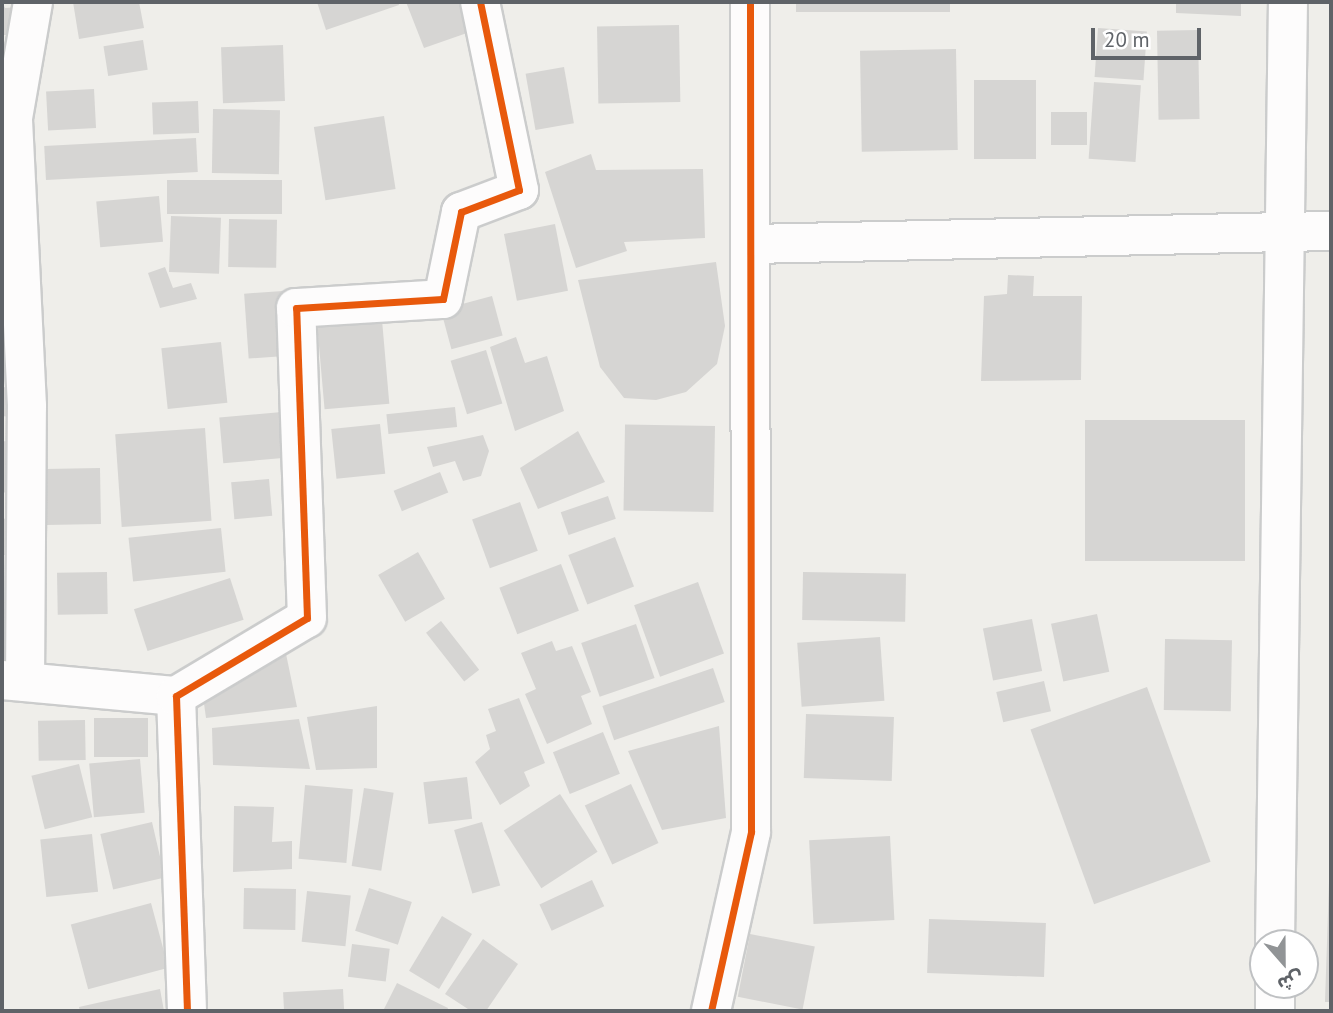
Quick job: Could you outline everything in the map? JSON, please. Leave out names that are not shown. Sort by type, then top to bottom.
[{"type":"street","points":[[33,2],[13,118],[27,407],[13,681],[177,696],[307,618],[296,308],[443,299],[461,212],[519,190],[480,2]]},
{"type":"street","points":[[711,1011],[751,832],[750,2]]},
{"type":"street","points":[[1275,929],[1288,2]]},
{"type":"street","points":[[752,244],[1331,230]]},
{"type":"street","points":[[177,696],[187,1011]]},
{"type":"building","points":[[2,2],[5,8],[21,7],[20,35],[2,35]]},
{"type":"building","points":[[73,2],[139,2],[144,28],[79,39]]},
{"type":"building","points":[[317,2],[398,2],[399,5],[326,30]]},
{"type":"building","points":[[406,2],[479,2],[487,26],[424,48]]},
{"type":"building","points":[[796,2],[950,2],[950,12],[796,12]]},
{"type":"building","points":[[1176,2],[1241,2],[1241,16],[1176,13]]},
{"type":"building","points":[[679,25],[680,102],[598,103],[597,26]]},
{"type":"building","points":[[1098,28],[1147,31],[1143,80],[1095,77]]},
{"type":"building","points":[[1198,30],[1200,119],[1159,120],[1157,31]]},
{"type":"building","points":[[143,40],[148,70],[108,76],[103,46]]},
{"type":"building","points":[[283,45],[285,101],[223,103],[221,47]]},
{"type":"building","points":[[956,49],[958,150],[862,152],[860,51]]},
{"type":"building","points":[[564,67],[574,123],[535,130],[526,74]]},
{"type":"building","points":[[974,80],[1036,80],[1036,159],[974,159]]},
{"type":"building","points":[[1094,82],[1141,85],[1136,162],[1089,159]]},
{"type":"building","points":[[94,89],[96,128],[48,130],[46,92]]},
{"type":"building","points":[[198,101],[199,133],[153,135],[152,103]]},
{"type":"building","points":[[213,109],[280,110],[279,174],[212,173]]},
{"type":"building","points":[[1051,112],[1087,112],[1087,145],[1051,145]]},
{"type":"building","points":[[384,116],[396,189],[325,200],[314,127]]},
{"type":"building","points":[[196,138],[198,172],[46,180],[44,146]]},
{"type":"building","points":[[591,154],[596,170],[703,169],[705,238],[624,242],[627,251],[576,268],[545,172]]},
{"type":"building","points":[[167,180],[282,180],[282,214],[167,214]]},
{"type":"building","points":[[159,196],[163,242],[100,247],[96,201]]},
{"type":"building","points":[[171,216],[221,218],[219,274],[169,272]]},
{"type":"building","points":[[229,219],[277,220],[276,268],[228,267]]},
{"type":"building","points":[[555,224],[568,291],[517,301],[504,234]]},
{"type":"building","points":[[716,262],[725,326],[717,364],[686,392],[656,400],[624,398],[600,367],[578,280]]},
{"type":"building","points":[[165,267],[173,288],[191,283],[197,299],[160,308],[148,273]]},
{"type":"building","points":[[1008,275],[1034,276],[1033,296],[1082,296],[1081,380],[981,381],[984,296],[1007,294]]},
{"type":"building","points":[[297,290],[302,355],[249,359],[244,294]]},
{"type":"building","points":[[492,296],[503,336],[451,349],[441,310]]},
{"type":"building","points":[[382,320],[389,404],[325,409],[317,326]]},
{"type":"building","points":[[516,337],[525,363],[547,356],[564,411],[515,431],[490,347]]},
{"type":"building","points":[[221,342],[227,403],[168,409],[161,348]]},
{"type":"building","points":[[486,350],[502,404],[467,414],[451,361]]},
{"type":"building","points":[[2,387],[13,388],[10,417],[2,416]]},
{"type":"building","points":[[455,407],[457,427],[388,434],[386,414]]},
{"type":"building","points":[[293,411],[297,457],[223,463],[219,417]]},
{"type":"building","points":[[1085,420],[1245,420],[1245,561],[1085,561]]},
{"type":"building","points":[[380,424],[385,474],[336,479],[331,429]]},
{"type":"building","points":[[625,424],[715,426],[713,512],[624,510]]},
{"type":"building","points":[[205,428],[211,521],[122,527],[115,434]]},
{"type":"building","points":[[578,431],[605,482],[538,509],[520,468]]},
{"type":"building","points":[[483,435],[489,451],[481,476],[463,481],[455,461],[433,467],[427,447]]},
{"type":"building","points":[[2,441],[12,442],[7,493],[2,492]]},
{"type":"building","points":[[100,468],[101,524],[46,525],[45,469]]},
{"type":"building","points":[[440,472],[448,492],[402,511],[394,491]]},
{"type":"building","points":[[269,479],[272,516],[234,519],[231,482]]},
{"type":"building","points":[[608,496],[616,519],[569,535],[561,512]]},
{"type":"building","points":[[520,502],[538,551],[490,568],[472,519]]},
{"type":"building","points":[[10,518],[8,555],[2,555],[2,519]]},
{"type":"building","points":[[221,528],[226,572],[133,581],[129,538]]},
{"type":"building","points":[[615,537],[634,586],[587,604],[568,555]]},
{"type":"building","points":[[418,552],[445,599],[405,622],[378,575]]},
{"type":"building","points":[[561,564],[579,611],[517,634],[499,588]]},
{"type":"building","points":[[107,572],[108,614],[58,615],[57,573]]},
{"type":"building","points":[[803,572],[906,574],[905,622],[802,620]]},
{"type":"building","points":[[230,578],[244,620],[148,651],[134,609]]},
{"type":"building","points":[[698,582],[724,653],[660,677],[634,605]]},
{"type":"building","points":[[1097,614],[1109,672],[1063,681],[1051,624]]},
{"type":"building","points":[[1032,619],[1042,671],[993,681],[983,629]]},
{"type":"building","points":[[441,621],[479,670],[464,682],[426,633]]},
{"type":"building","points":[[636,624],[655,678],[600,697],[581,643]]},
{"type":"building","points":[[880,637],[884,701],[802,707],[797,643]]},
{"type":"building","points":[[1165,639],[1232,640],[1231,711],[1164,710]]},
{"type":"building","points":[[552,641],[556,651],[572,646],[591,692],[581,696],[592,724],[547,744],[525,694],[536,689],[521,653]]},
{"type":"building","points":[[285,649],[297,707],[206,718],[202,689]]},
{"type":"building","points":[[713,668],[725,702],[614,740],[602,706]]},
{"type":"building","points":[[1044,681],[1051,711],[1003,722],[996,692]]},
{"type":"building","points":[[1147,687],[1211,862],[1094,904],[1030,729]]},
{"type":"building","points":[[519,698],[545,763],[524,772],[530,786],[500,805],[475,762],[490,749],[486,735],[496,731],[488,709]]},
{"type":"building","points":[[377,706],[377,768],[316,770],[307,717]]},
{"type":"building","points":[[806,714],[894,717],[892,781],[804,778]]},
{"type":"building","points":[[94,718],[148,718],[148,757],[94,757]]},
{"type":"building","points":[[299,719],[310,769],[213,765],[212,728]]},
{"type":"building","points":[[85,720],[86,760],[39,761],[38,721]]},
{"type":"building","points":[[719,726],[726,818],[662,830],[628,751]]},
{"type":"building","points":[[603,732],[620,774],[570,794],[553,752]]},
{"type":"building","points":[[140,759],[145,813],[94,817],[89,763]]},
{"type":"building","points":[[79,764],[92,817],[45,829],[31,776]]},
{"type":"building","points":[[467,777],[472,819],[428,824],[423,782]]},
{"type":"building","points":[[631,784],[658,843],[612,864],[585,806]]},
{"type":"building","points":[[305,785],[353,789],[346,863],[299,859]]},
{"type":"building","points":[[364,788],[394,793],[381,871],[352,866]]},
{"type":"building","points":[[560,794],[598,852],[541,888],[504,830]]},
{"type":"building","points":[[234,806],[274,807],[272,842],[292,841],[292,869],[233,872]]},
{"type":"building","points":[[152,822],[165,878],[113,889],[100,834]]},
{"type":"building","points":[[482,822],[500,885],[472,893],[454,830]]},
{"type":"building","points":[[92,834],[98,892],[46,897],[40,839]]},
{"type":"building","points":[[890,836],[894,920],[814,924],[809,840]]},
{"type":"building","points":[[592,880],[604,906],[552,931],[539,905]]},
{"type":"building","points":[[1329,882],[1331,1002],[1325,1002]]},
{"type":"building","points":[[244,888],[296,889],[295,930],[243,929]]},
{"type":"building","points":[[369,888],[412,902],[398,945],[355,931]]},
{"type":"building","points":[[307,891],[351,896],[345,946],[302,942]]},
{"type":"building","points":[[151,903],[168,968],[88,989],[71,924]]},
{"type":"building","points":[[442,916],[472,934],[439,989],[409,971]]},
{"type":"building","points":[[929,919],[1046,923],[1044,977],[927,973]]},
{"type":"building","points":[[750,934],[815,947],[803,1009],[738,997]]},
{"type":"building","points":[[483,939],[518,964],[486,1011],[471,1011],[445,994]]},
{"type":"building","points":[[352,944],[390,949],[386,981],[348,977]]},
{"type":"building","points":[[397,983],[448,1008],[447,1011],[383,1011]]},
{"type":"building","points":[[160,989],[164,1011],[80,1011],[79,1007]]},
{"type":"building","points":[[343,989],[344,1011],[284,1011],[283,992]]},
{"type":"cycle path","points":[[187,1011],[176,696],[307,618],[296,308],[443,299],[461,212],[519,190],[480,2]]},
{"type":"cycle path","points":[[711,1011],[751,832],[750,2]]}]
